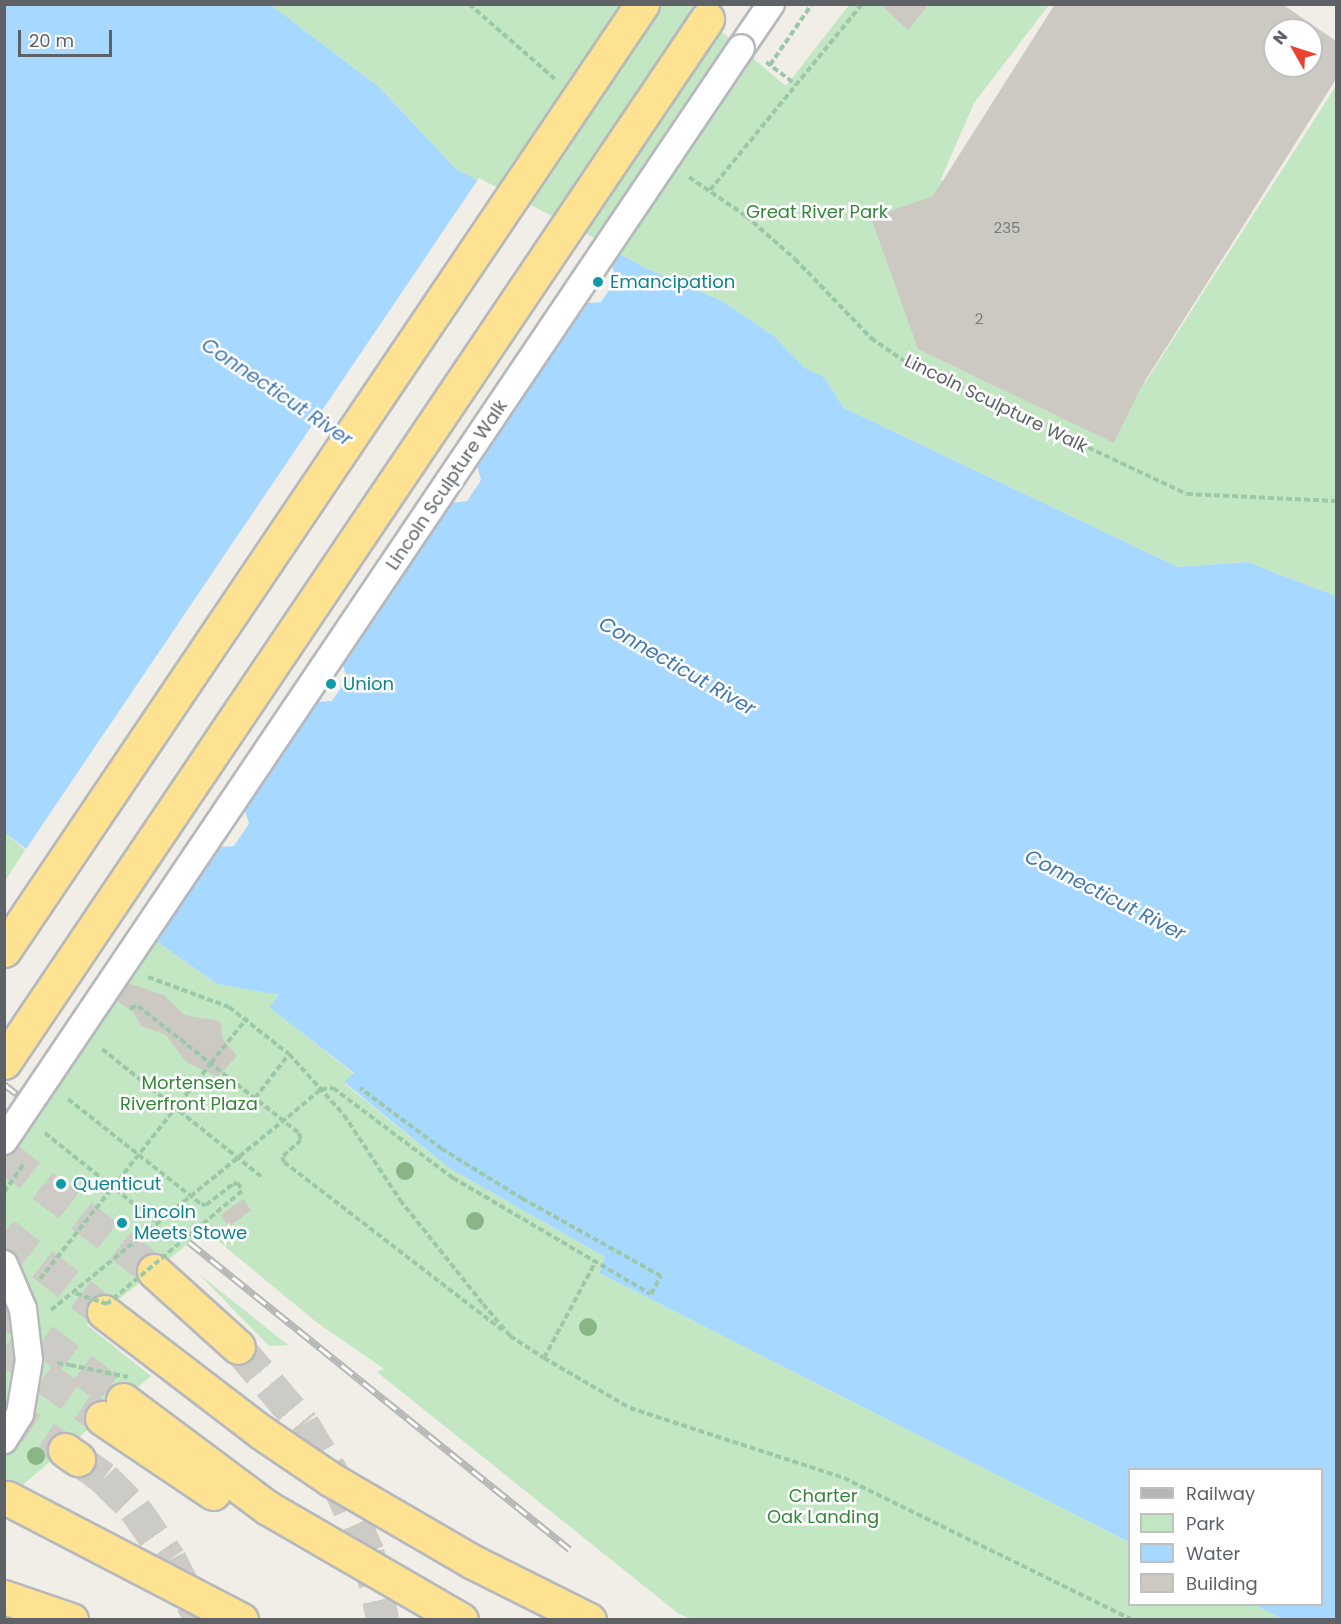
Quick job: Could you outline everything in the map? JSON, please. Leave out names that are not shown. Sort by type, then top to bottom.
[{"type":"highway","points":[[4,950],[642,4]]},
{"type":"highway","points":[[4,1062],[712,12]]},
{"type":"highway","points":[[154,1271],[238,1347]]},
{"type":"highway","points":[[104,1312],[253,1425],[332,1480],[471,1561],[589,1620]]},
{"type":"highway","points":[[118,1398],[248,1494],[352,1560],[461,1620]]},
{"type":"highway","points":[[7,1498],[241,1620]]},
{"type":"highway","points":[[4,1597],[71,1620]]},
{"type":"street","name":"Lincoln Sculpture Walk","points":[[4,1141],[771,4]]},
{"type":"street","points":[[4,1264],[18,1293],[29,1343],[27,1387],[20,1414],[4,1440]]},
{"type":"path","points":[[469,4],[550,75]]},
{"type":"path","points":[[796,85],[770,65],[812,4]]},
{"type":"path","points":[[710,190],[862,4]]},
{"type":"path","name":"Lincoln Sculpture Walk","points":[[682,173],[710,190],[795,260],[871,338],[901,359],[1187,494],[1336,501]]},
{"type":"path","points":[[146,976],[210,998],[247,1018],[289,1054],[321,1089],[429,1238],[510,1336]]},
{"type":"path","points":[[130,1009],[138,1006],[302,1138],[282,1157],[284,1162],[451,1292],[544,1358],[630,1408],[844,1478],[1132,1620]]},
{"type":"path","points":[[18,1293],[45,1274],[247,1018]]},
{"type":"path","points":[[102,1049],[263,1178]]},
{"type":"path","points":[[255,1098],[289,1054]]},
{"type":"path","points":[[25,1319],[47,1313],[75,1293],[321,1089],[338,1090],[453,1178],[651,1294],[661,1276],[523,1199],[442,1149],[360,1088]]},
{"type":"path","points":[[68,1099],[204,1206],[233,1184],[238,1184],[242,1191],[107,1304],[75,1293]]},
{"type":"path","points":[[45,1133],[159,1224]]},
{"type":"path","points":[[544,1358],[596,1261]]},
{"type":"path","points":[[59,1364],[118,1398]]},
{"type":"green space","name":"Great River Park","points":[[271,5],[690,5],[786,86],[849,5],[1049,5],[974,103],[941,179],[986,305],[1145,383],[1336,86],[1336,596],[1247,562],[1178,567],[844,408],[824,377],[805,368],[774,336],[722,301],[648,269],[456,169],[379,87]]},
{"type":"green space","points":[[5,833],[25,850],[5,881]]},
{"type":"green space","name":"Charter Oak Landing","points":[[156,941],[217,984],[279,995],[270,1007],[354,1074],[344,1083],[449,1168],[605,1257],[599,1273],[1128,1541],[1128,1606],[1256,1606],[1283,1619],[695,1620],[679,1614],[377,1372],[384,1369],[315,1321],[205,1230],[87,1325],[151,1376],[5,1500],[5,1160]]},
{"type":"green space","points":[[199,1274],[288,1345],[269,1346]]},
{"type":"water","name":"Connecticut River","points":[[4,5],[271,5],[379,87],[456,169],[648,269],[722,301],[774,336],[805,368],[824,377],[844,408],[1178,567],[1247,562],[1336,596],[1336,1619],[1283,1619],[1256,1606],[1323,1606],[1323,1468],[1128,1468],[1128,1541],[599,1273],[605,1257],[449,1168],[344,1082],[354,1073],[269,1007],[279,995],[217,984],[156,941],[164,929],[38,858],[5,833]]},
{"type":"pier","points":[[479,178],[621,252],[612,265],[616,280],[601,302],[587,303],[477,465],[481,480],[467,501],[452,503],[343,665],[347,679],[332,701],[317,702],[245,810],[249,824],[234,846],[219,847],[154,944],[160,930],[24,852]]},
{"type":"building","points":[[880,4],[929,4],[908,30]]},
{"type":"building","points":[[1055,4],[1282,4],[1302,18],[1263,18],[1263,78],[1323,78],[1323,32],[1336,41],[1336,79],[1140,389],[1114,443],[918,349],[871,218],[933,196]]},
{"type":"building","points":[[128,983],[164,995],[184,1015],[220,1021],[223,1039],[237,1056],[218,1077],[186,1062],[166,1035],[141,1026],[134,1013],[116,1000]]},
{"type":"building","points":[[243,1199],[251,1210],[229,1227],[220,1215]]},
{"type":"tunnel","points":[[4,1155],[154,1271]]},
{"type":"tunnel","points":[[4,1233],[104,1312]]},
{"type":"tunnel","points":[[4,1309],[123,1400]]},
{"type":"tunnel","points":[[238,1347],[303,1424],[336,1479],[368,1552],[383,1620]]},
{"type":"tunnel","points":[[4,1348],[102,1418]]},
{"type":"tunnel","points":[[4,1410],[65,1450]]},
{"type":"tunnel","points":[[78,1459],[104,1478],[135,1509],[170,1559],[201,1620]]},
{"type":"railway","points":[[4,1084],[18,1095]]},
{"type":"railway","points":[[189,1242],[569,1549]]},
{"type":"place","name":"Emancipation","points":[[598,282]]},
{"type":"place","name":"Union","points":[[331,684]]},
{"type":"place","name":"Quenticut","points":[[61,1184]]},
{"type":"place","name":"Lincoln Meets Stowe","points":[[122,1223]]},
{"type":"park label","name":"Mortensen Riverfront Plaza","points":[[189,1094]]}]
